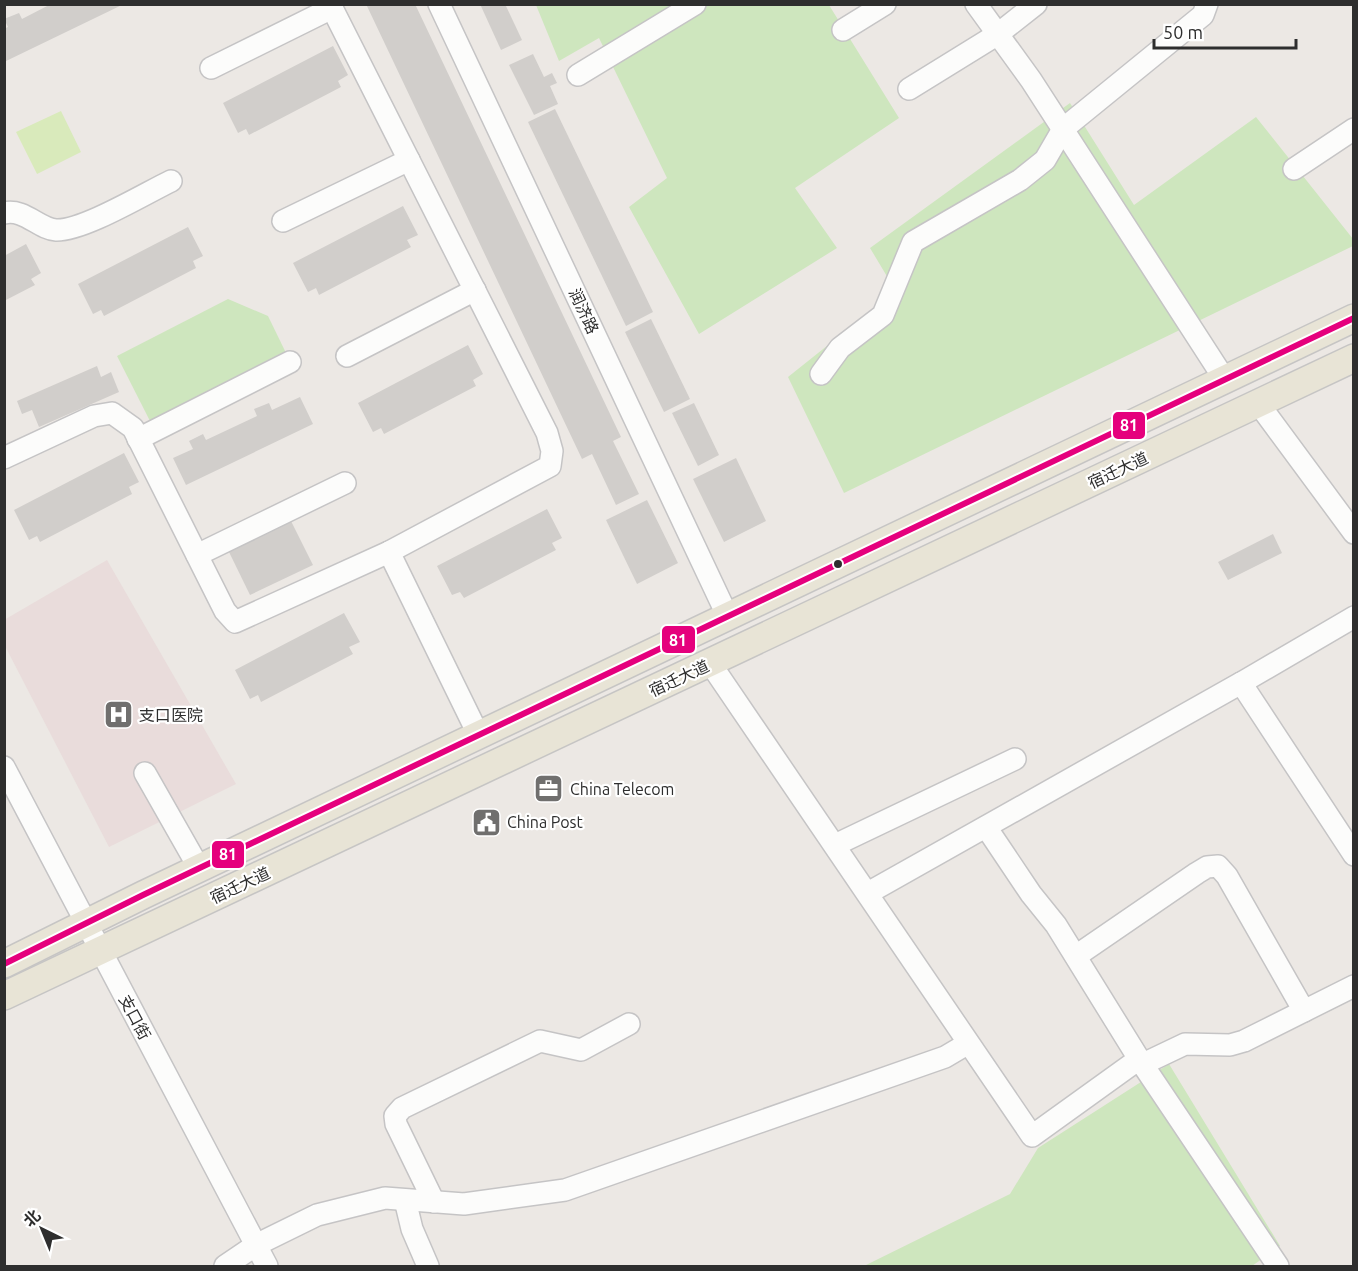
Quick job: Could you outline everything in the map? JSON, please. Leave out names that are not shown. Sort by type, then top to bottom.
[{"type":"main road","name":"宿迁大道","points":[[4,964],[199,868],[1353,318]]},
{"type":"main road","name":"宿迁大道","points":[[4,996],[1353,358]]},
{"type":"street","name":"润济路","points":[[439,4],[728,617]]},
{"type":"street","points":[[578,75],[695,4]]},
{"type":"street","points":[[843,30],[885,4]]},
{"type":"street","points":[[976,4],[1063,129],[1225,380]]},
{"type":"street","points":[[909,89],[998,34],[1036,4]]},
{"type":"street","points":[[821,374],[840,348],[883,315],[913,242],[1020,180],[1045,160],[1063,129],[1203,15],[1207,4]]},
{"type":"street","points":[[4,458],[94,416],[112,413],[133,428],[225,611],[235,622],[389,552],[550,466],[552,451],[547,433],[331,6],[211,68]]},
{"type":"street","points":[[1294,169],[1353,129]]},
{"type":"street","points":[[283,222],[409,160]]},
{"type":"street","points":[[4,213],[9,212],[32,218],[54,230],[74,228],[171,181]]},
{"type":"street","points":[[347,356],[475,290]]},
{"type":"street","points":[[138,439],[290,362]]},
{"type":"street","points":[[1258,403],[1353,533]]},
{"type":"street","points":[[197,555],[345,483]]},
{"type":"street","points":[[389,552],[479,736]]},
{"type":"street","points":[[868,894],[1353,617]]},
{"type":"street","points":[[710,663],[835,845],[967,1044],[1032,1136],[1141,1061],[1185,1044],[1230,1045],[1244,1041],[1353,986]]},
{"type":"street","points":[[1241,683],[1353,855]]},
{"type":"street","points":[[835,845],[1015,759]]},
{"type":"street","name":"支口街","points":[[4,767],[267,1266]]},
{"type":"street","points":[[146,773],[199,868]]},
{"type":"street","points":[[986,827],[1076,956],[1141,1061],[1278,1266]]},
{"type":"street","points":[[1076,956],[1197,873],[1207,867],[1218,866],[1227,876],[1304,1011]]},
{"type":"street","points":[[434,1202],[396,1124],[395,1116],[402,1108],[540,1041],[581,1050],[630,1024]]},
{"type":"street","points":[[225,1266],[255,1245],[317,1215],[385,1198],[464,1204],[565,1190],[945,1057],[967,1044]]},
{"type":"street","points":[[405,1200],[412,1229],[428,1266]]},
{"type":"shaded area","name":"支口医院","points":[[107,560],[236,784],[109,847],[5,646],[4,620]]},
{"type":"green space","points":[[536,5],[829,5],[899,118],[795,188],[837,248],[699,334],[629,207],[667,178],[599,38],[559,61]]},
{"type":"green space","points":[[1070,103],[1134,205],[1256,117],[1353,239],[1353,246],[844,493],[788,377],[872,310],[894,288],[870,248]]},
{"type":"green space","points":[[61,111],[81,152],[37,174],[16,132]]},
{"type":"green space","points":[[228,299],[268,316],[287,355],[151,423],[117,356]]},
{"type":"green space","points":[[1169,1064],[1280,1246],[1252,1266],[864,1266],[1010,1194],[1038,1148]]},
{"type":"building","points":[[51,4],[124,4],[4,62],[4,29],[8,27],[4,19],[19,13],[22,19]]},
{"type":"building","points":[[366,4],[415,4],[621,437],[613,441],[639,494],[616,505],[592,454],[582,459]]},
{"type":"building","points":[[480,4],[505,4],[522,40],[501,50]]},
{"type":"building","points":[[333,46],[348,75],[338,81],[341,87],[249,135],[246,129],[238,133],[223,103]]},
{"type":"building","points":[[533,54],[544,77],[552,73],[557,83],[550,86],[558,104],[534,115],[509,65]]},
{"type":"building","points":[[555,109],[653,312],[626,326],[528,122]]},
{"type":"building","points":[[403,206],[418,235],[407,240],[411,247],[319,295],[316,288],[308,292],[293,263]]},
{"type":"building","points":[[188,227],[203,256],[193,261],[196,268],[104,316],[101,310],[93,314],[78,284]]},
{"type":"building","points":[[26,244],[41,273],[31,279],[35,285],[4,301],[4,256]]},
{"type":"building","points":[[651,319],[690,399],[664,412],[625,332]]},
{"type":"building","points":[[468,345],[483,374],[473,380],[476,386],[384,434],[381,428],[373,432],[358,403]]},
{"type":"building","points":[[97,366],[101,377],[111,372],[119,392],[39,427],[32,410],[22,414],[17,401]]},
{"type":"building","points":[[300,397],[313,424],[186,485],[173,458],[193,449],[189,441],[203,434],[206,440],[257,416],[254,409],[269,403],[272,410]]},
{"type":"building","points":[[694,403],[719,455],[698,466],[672,413]]},
{"type":"building","points":[[124,453],[139,482],[129,487],[132,494],[40,542],[37,536],[29,540],[14,510]]},
{"type":"building","points":[[736,458],[766,521],[724,542],[693,479]]},
{"type":"building","points":[[647,500],[678,563],[637,584],[606,520]]},
{"type":"building","points":[[547,509],[562,538],[552,543],[556,550],[464,598],[460,592],[452,595],[437,566]]},
{"type":"building","points":[[291,521],[313,565],[250,595],[229,552]]},
{"type":"building","points":[[1273,534],[1282,553],[1228,580],[1218,562]]},
{"type":"building","points":[[344,613],[360,642],[349,647],[353,654],[261,702],[258,695],[250,699],[235,670]]},
{"type":"transit line","name":"81","points":[[4,964],[143,895],[1354,318]]},
{"type":"place","name":"支口医院","points":[[118,715]]},
{"type":"place","name":"China Telecom","points":[[549,789]]},
{"type":"place","name":"China Post","points":[[486,822]]}]
